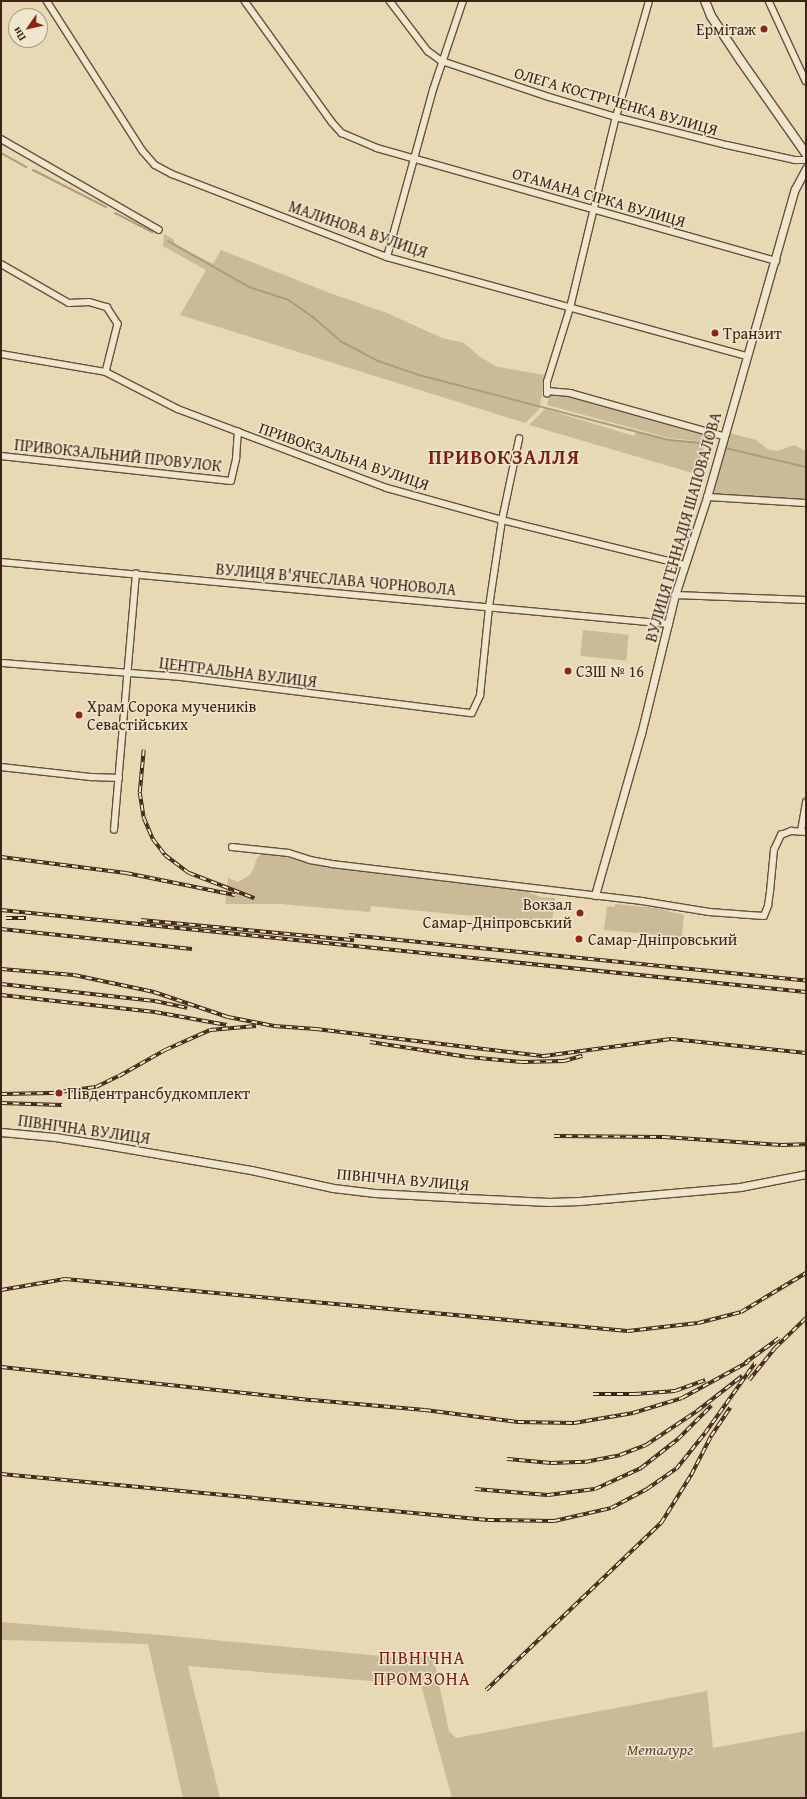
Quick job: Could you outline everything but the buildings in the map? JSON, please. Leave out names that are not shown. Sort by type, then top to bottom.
[{"type":"main road","points":[[705,1],[711,16],[806,154]]},
{"type":"street","name":"МАЛИНОВА ВУЛИЦЯ","points":[[47,1],[143,151],[156,165],[172,174],[387,256],[747,356]]},
{"type":"street","name":"ОТАМАНА СІРКА ВУЛИЦЯ","points":[[245,1],[332,122],[342,133],[377,148],[594,208],[776,261]]},
{"type":"street","name":"ОЛЕГА КОСТРІЧЕНКА ВУЛИЦЯ","points":[[390,1],[428,51],[442,61],[549,97],[616,117],[727,145],[795,160],[806,160]]},
{"type":"street","points":[[387,256],[442,61],[463,1]]},
{"type":"street","points":[[649,1],[616,117],[570,308],[547,382],[547,393],[570,393],[723,435]]},
{"type":"street","points":[[769,1],[806,81]]},
{"type":"street","points":[[1,139],[159,230]]},
{"type":"street","name":"ВУЛИЦЯ ГЕННАДІЯ ШАПОВАЛОВА","points":[[595,895],[641,734],[675,596],[707,497],[723,435],[776,261],[795,190],[806,168]]},
{"type":"street","points":[[1,264],[69,303],[89,302],[106,307],[118,324],[106,372]]},
{"type":"street","name":"ПРИВОКЗАЛЬНА ВУЛИЦЯ","points":[[1,354],[106,372],[178,409],[387,488],[502,520],[685,565]]},
{"type":"street","name":"ПРИВОКЗАЛЬНИЙ ПРОВУЛОК","points":[[1,456],[230,480],[236,459],[238,432]]},
{"type":"street","points":[[489,607],[502,520],[519,439]]},
{"type":"street","points":[[707,497],[806,503]]},
{"type":"street","name":"ВУЛИЦЯ В'ЯЧЕСЛАВА ЧОРНОВОЛА","points":[[1,562],[668,624]]},
{"type":"street","points":[[114,830],[136,574]]},
{"type":"street","points":[[675,596],[806,600]]},
{"type":"street","name":"ЦЕНТРАЛЬНА ВУЛИЦЯ","points":[[1,663],[180,677],[472,713],[480,696],[489,607]]},
{"type":"street","points":[[1,767],[92,777],[119,778]]},
{"type":"street","points":[[232,847],[289,853],[310,860],[332,864],[595,895],[708,912],[764,916],[768,906],[774,850],[781,835],[791,831],[804,832],[806,802]]},
{"type":"street","name":"ПІВНІЧНА ВУЛИЦЯ","points":[[1,1132],[55,1137],[106,1145],[251,1170],[333,1188],[375,1193],[542,1202],[580,1201],[740,1187],[806,1174]]},
{"type":"green space","points":[[164,234],[173,239],[175,244],[213,264],[221,250],[327,292],[387,313],[442,338],[464,343],[480,357],[498,367],[546,375],[539,410],[525,423],[180,315],[206,270],[163,246]]},
{"type":"green space","points":[[550,394],[567,395],[708,435],[706,442],[669,438],[547,405]]},
{"type":"green space","points":[[545,409],[634,436],[636,431],[669,440],[705,443],[696,474],[529,425]]},
{"type":"green space","points":[[730,433],[756,440],[769,450],[778,451],[794,445],[806,451],[806,501],[719,496],[715,494],[714,489]]},
{"type":"green space","points":[[583,630],[629,635],[626,661],[580,656]]},
{"type":"green space","points":[[267,853],[282,855],[308,863],[521,889],[540,897],[555,898],[552,924],[371,906],[370,912],[281,904],[225,904],[228,878],[238,882],[250,875],[257,858],[261,854]]},
{"type":"green space","points":[[615,904],[656,908],[684,915],[682,937],[604,930],[607,906],[615,907]]},
{"type":"green space","name":"Металург","points":[[1,1622],[172,1636],[412,1659],[433,1655],[449,1731],[456,1738],[707,1691],[713,1748],[806,1731],[806,1798],[452,1798],[421,1685],[188,1666],[220,1798],[183,1798],[148,1644],[1,1640]]},
{"type":"waterway","points":[[1,153],[26,167]]},
{"type":"waterway","points":[[33,170],[106,207]]},
{"type":"waterway","points":[[115,213],[152,232]]},
{"type":"waterway","points":[[168,241],[249,287],[287,299],[314,318],[342,342],[378,361],[419,375],[669,440],[705,443]]},
{"type":"waterway","points":[[725,448],[806,467]]},
{"type":"railway","points":[[144,750],[140,793],[144,818],[153,839],[165,855],[189,873],[254,898]]},
{"type":"railway","points":[[1,857],[126,873],[235,895]]},
{"type":"railway","points":[[1,910],[806,992]]},
{"type":"railway","points":[[6,918],[26,918]]},
{"type":"railway","points":[[141,920],[354,940]]},
{"type":"railway","points":[[1,929],[192,949]]},
{"type":"railway","points":[[349,935],[806,981]]},
{"type":"railway","points":[[1,969],[74,975],[154,992],[228,1017],[274,1026],[316,1029],[544,1056],[671,1039],[806,1053]]},
{"type":"railway","points":[[1,984],[155,1001],[187,1008]]},
{"type":"railway","points":[[1,995],[155,1012],[227,1025]]},
{"type":"railway","points":[[1,1094],[52,1093],[96,1087],[165,1050],[210,1030],[256,1026]]},
{"type":"railway","points":[[370,1042],[468,1057],[522,1062],[564,1061],[582,1056]]},
{"type":"railway","points":[[1,1103],[62,1105]]},
{"type":"railway","points":[[554,1136],[664,1137],[781,1145],[806,1144]]},
{"type":"railway","points":[[1,1290],[65,1279],[628,1331],[698,1323],[741,1312],[806,1273]]},
{"type":"railway","points":[[749,1380],[775,1348],[806,1318]]},
{"type":"railway","points":[[745,1363],[779,1338]]},
{"type":"railway","points":[[1,1367],[312,1400],[425,1410],[518,1422],[574,1423],[633,1413],[682,1398],[748,1362]]},
{"type":"railway","points":[[1,1474],[488,1520],[554,1521],[611,1508],[647,1489],[676,1469],[705,1433],[755,1363]]},
{"type":"railway","points":[[507,1459],[551,1463],[585,1462],[620,1455],[646,1445],[697,1411],[742,1376]]},
{"type":"railway","points":[[593,1394],[635,1394],[675,1391],[705,1380]]},
{"type":"railway","points":[[475,1489],[548,1495],[595,1489],[641,1468],[678,1439],[711,1406]]},
{"type":"railway","points":[[486,1690],[661,1523],[691,1475],[711,1436],[730,1408]]},
{"type":"place","name":"Ермітаж","points":[[764,29]]},
{"type":"place","name":"Транзит","points":[[715,333]]},
{"type":"place","name":"СЗШ № 16","points":[[568,671]]},
{"type":"place","name":"Храм Сорока мучеників Севастійських","points":[[79,715]]},
{"type":"place","name":"Вокзал Самар-Дніпровський","points":[[580,913]]},
{"type":"place","name":"Самар-Дніпровський","points":[[579,939]]},
{"type":"place","name":"Південтрансбудкомплект","points":[[59,1093]]},
{"type":"district","name":"ПРИВОКЗАЛЛЯ","points":[[504,456]]},
{"type":"district","name":"ПІВНІЧНА ПРОМЗОНА","points":[[422,1669]]}]
